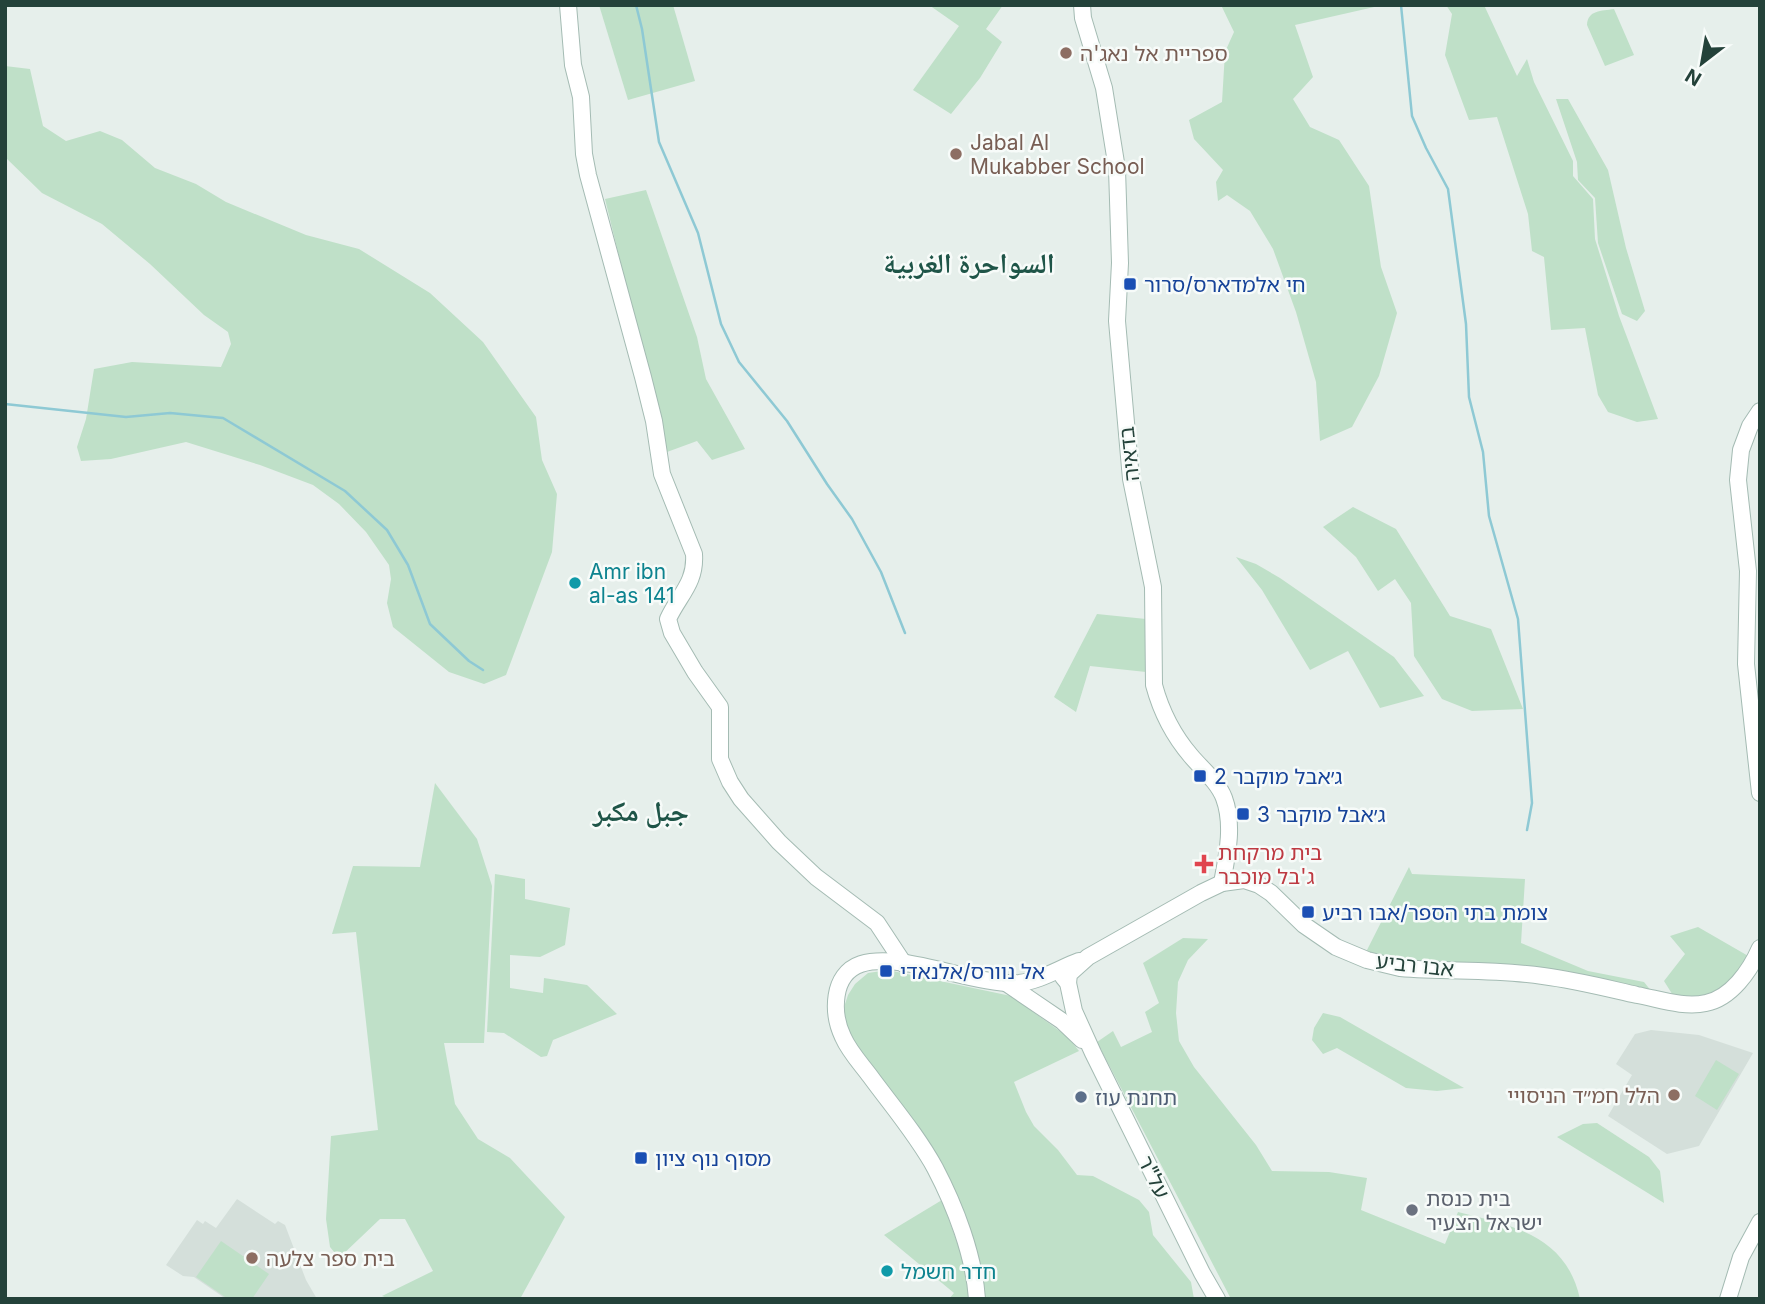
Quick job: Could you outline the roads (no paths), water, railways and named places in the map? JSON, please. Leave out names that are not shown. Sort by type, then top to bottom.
[{"type":"street","points":[[568,5],[573,65],[581,97],[584,154],[588,175],[640,364],[654,421],[662,474],[694,554],[692,580],[668,619],[672,633],[720,707],[720,759],[723,770],[741,799],[779,842],[816,877],[877,923],[904,964]]},
{"type":"street","name":"בדאיה","points":[[1082,5],[1083,18],[1104,88],[1117,169],[1120,225],[1117,321],[1130,479],[1153,587],[1154,685],[1178,741],[1220,789],[1225,799],[1229,828],[1222,883]]},
{"type":"street","points":[[1760,411],[1750,425],[1741,450],[1738,480],[1748,571],[1746,664],[1760,793]]},
{"type":"street","name":"אבו רביע","points":[[1222,883],[1244,880],[1259,885],[1304,925],[1336,947],[1350,955],[1382,965],[1546,976],[1675,1003],[1700,1004],[1720,998],[1748,970],[1760,948]]},
{"type":"street","points":[[977,1299],[971,1263],[962,1234],[936,1170],[924,1148],[844,1040],[836,1014],[837,990],[848,972],[860,964],[874,962],[904,964],[1020,983],[1088,957],[1222,883]]},
{"type":"street","points":[[1002,982],[1038,1007],[1055,1012],[1065,1006],[1069,974],[1088,957]]},
{"type":"street","points":[[1034,1002],[1033,987],[1044,976],[1060,975],[1069,990]]},
{"type":"street","name":"על\"ר","points":[[1069,990],[1079,1024],[1217,1299]]},
{"type":"street","name":"על\"ר","points":[[1049,1012],[1075,1032],[1093,1053]]},
{"type":"street","points":[[1728,1299],[1741,1257],[1760,1222]]},
{"type":"waterway","points":[[636,5],[659,142],[698,233],[721,324],[739,362],[787,421],[852,519],[881,572],[905,633]]},
{"type":"waterway","points":[[1401,5],[1412,116],[1448,189],[1466,324],[1469,397],[1483,452],[1489,516],[1518,619],[1532,803],[1527,830]]},
{"type":"waterway","points":[[5,404],[126,417],[170,413],[223,418],[345,491],[387,530],[408,565],[430,624],[469,661],[483,670]]},
{"type":"place","name":"ספריית אל נאג'ה","points":[[1066,53]]},
{"type":"place","name":"Jabal Al Mukabber School","points":[[956,154]]},
{"type":"place","name":"חי אלמדארס/סרור","points":[[1130,284]]},
{"type":"place","name":"Amr ibn al-as 141","points":[[575,583]]},
{"type":"place","name":"ג׳אבל מוקבר 2","points":[[1200,776]]},
{"type":"place","name":"ג׳אבל מוקבר 3","points":[[1243,814]]},
{"type":"place","name":"בית מרקחת ג'בל מוכבר","points":[[1204,864]]},
{"type":"place","name":"צומת בתי הספר/אבו רביע","points":[[1308,912]]},
{"type":"place","name":"אל נוורס/אלנאדי","points":[[886,971]]},
{"type":"place","name":"הלל חמ״ד הניסויי","points":[[1674,1095]]},
{"type":"place","name":"תחנת עוז","points":[[1081,1097]]},
{"type":"place","name":"מסוף נוף ציון","points":[[641,1158]]},
{"type":"place","name":"בית כנסת ישראל הצעיר","points":[[1412,1210]]},
{"type":"place","name":"בית ספר צלעה","points":[[252,1258]]},
{"type":"place","name":"חדר חשמל","points":[[887,1271]]},
{"type":"district","name":"السواحرة الغربية","points":[[969,263]]},
{"type":"district","name":"جبل مكبر","points":[[641,811]]}]
